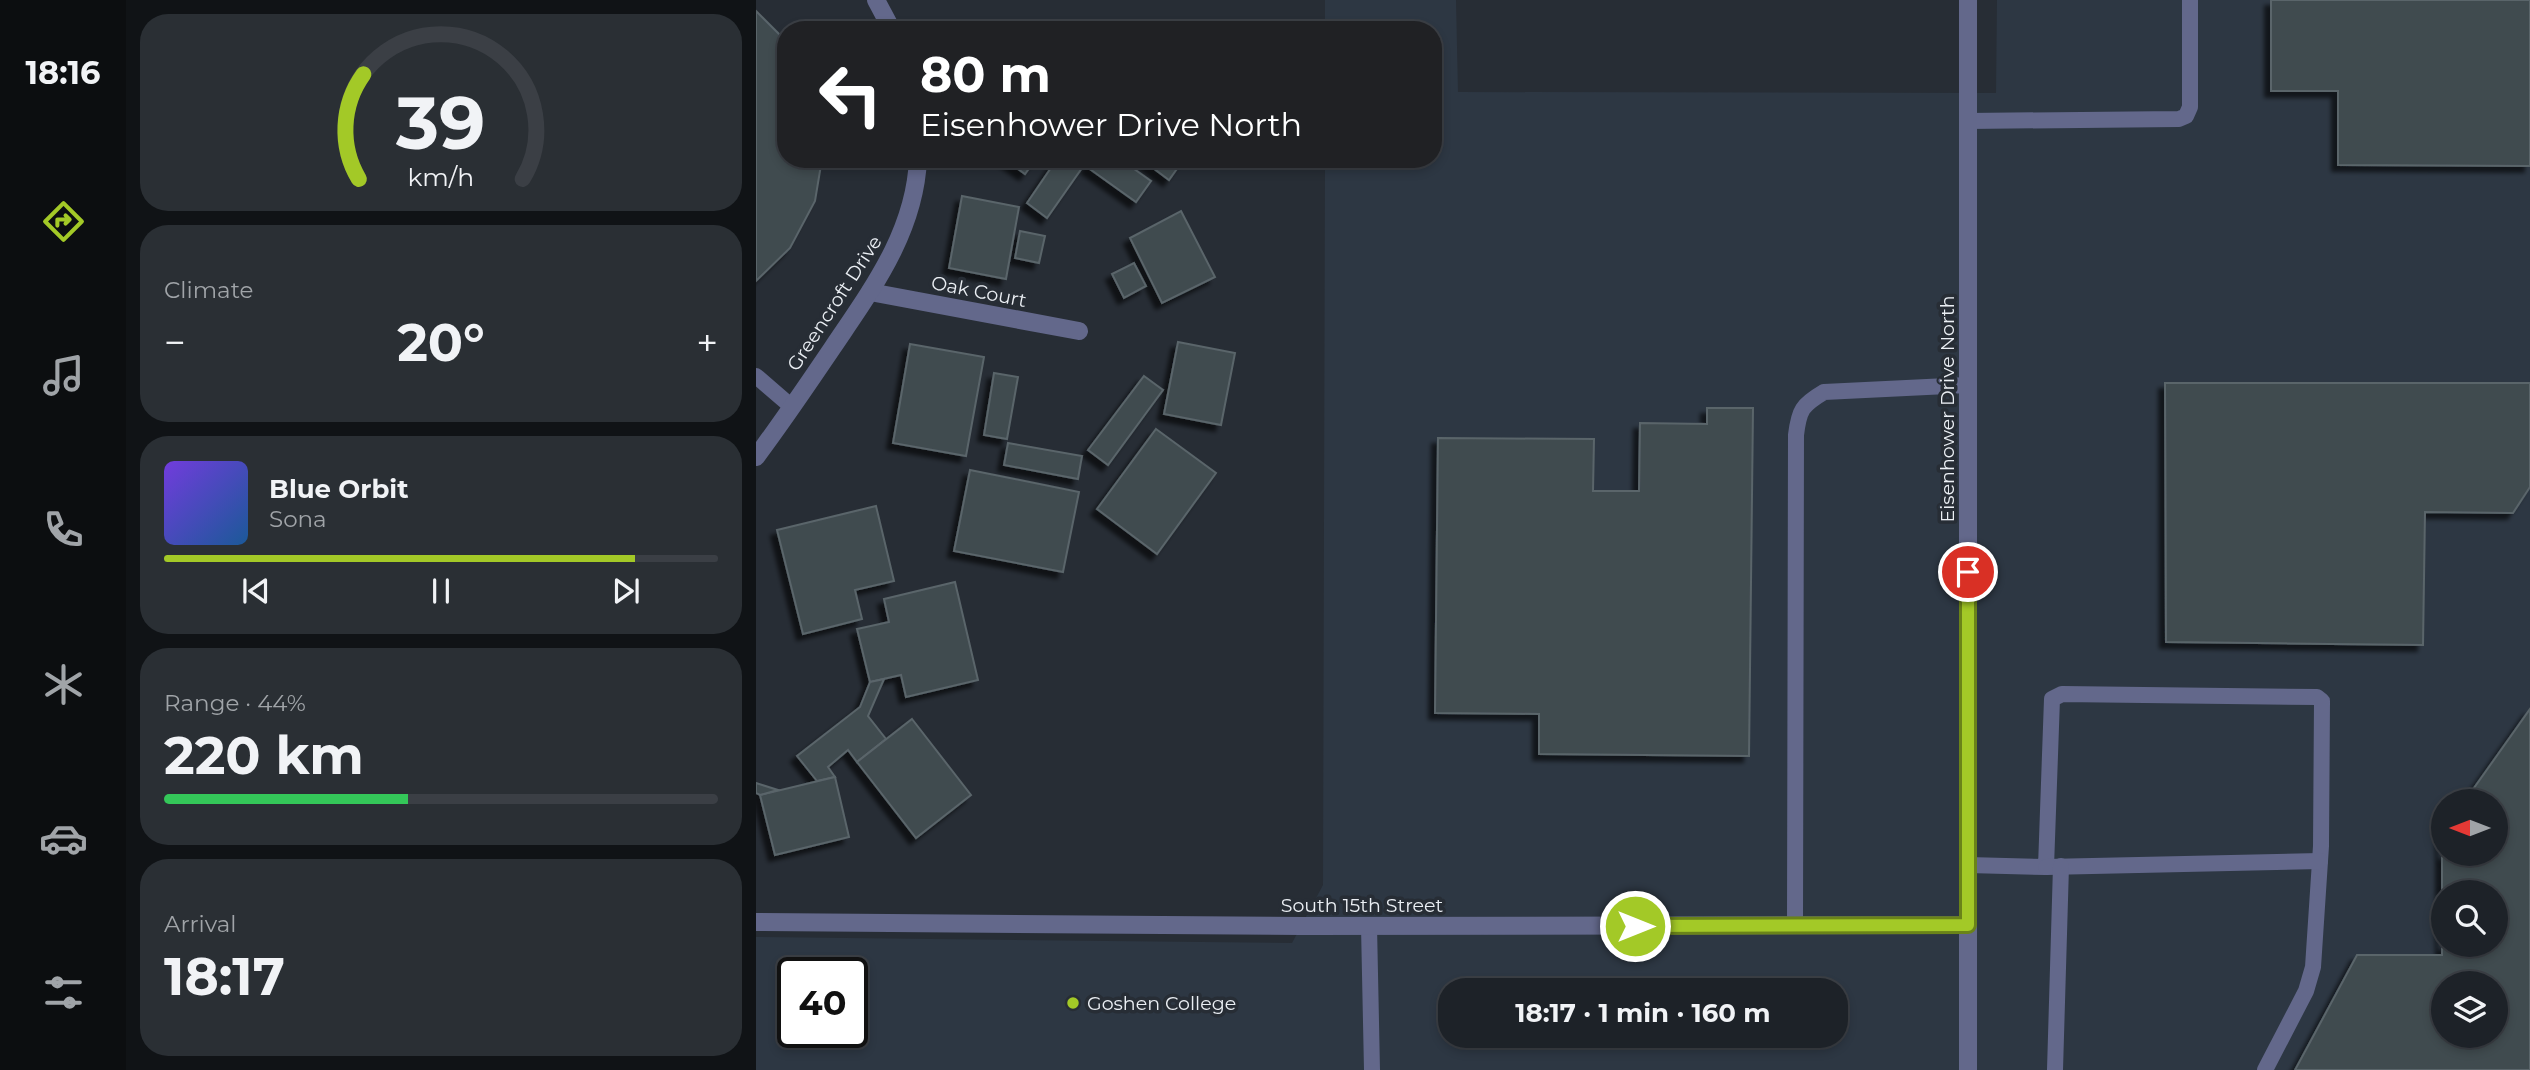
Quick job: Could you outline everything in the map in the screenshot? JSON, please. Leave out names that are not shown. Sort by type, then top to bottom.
[{"type":"street","points":[[876,0],[887,21]]},
{"type":"street","name":"Eisenhower Drive North","points":[[1968,0],[1968,1070]]},
{"type":"street","name":"Greencroft Drive","points":[[756,457],[870,292],[897,246],[911,205],[917,168]]},
{"type":"street","name":"Oak Court","points":[[870,292],[1079,331]]},
{"type":"street","name":"South 15th Street","points":[[756,922],[1369,926],[1968,925]]},
{"type":"lane","points":[[1968,121],[2179,120],[2186,116],[2190,107],[2190,0]]},
{"type":"lane","points":[[756,376],[792,407]]},
{"type":"lane","points":[[1795,925],[1798,414],[1808,402],[1824,392],[1968,385]]},
{"type":"lane","points":[[2055,1070],[2052,699],[2062,694],[2317,697],[2322,701],[2320,861],[2314,967],[2306,991],[2265,1070]]},
{"type":"lane","points":[[1968,865],[2054,867],[2320,861]]},
{"type":"lane","points":[[1369,926],[1372,1070]]},
{"type":"shaded area","points":[[1325,0],[1456,0],[1458,92],[1996,93],[1997,0],[2530,0],[2530,1070],[756,1070],[756,937],[1292,943],[1323,885],[1325,168],[1442,168],[1442,21],[1325,21]]},
{"type":"building","points":[[2271,0],[2530,0],[2530,166],[2338,165],[2338,91],[2271,91]]},
{"type":"building","points":[[756,11],[777,32],[777,168],[820,168],[815,201],[790,248],[756,281]]},
{"type":"building","points":[[1017,168],[1029,168],[1025,174]]},
{"type":"building","points":[[1051,168],[1082,168],[1047,218],[1027,203]]},
{"type":"building","points":[[1088,168],[1133,168],[1151,181],[1136,202]]},
{"type":"building","points":[[1153,168],[1178,168],[1169,180]]},
{"type":"building","points":[[962,196],[1019,207],[1006,279],[949,268]]},
{"type":"building","points":[[1181,211],[1215,277],[1162,303],[1130,238]]},
{"type":"building","points":[[1020,231],[1045,236],[1039,263],[1015,258]]},
{"type":"building","points":[[1134,263],[1146,286],[1124,298],[1112,274]]},
{"type":"building","points":[[1178,342],[1235,353],[1221,425],[1164,414]]},
{"type":"building","points":[[910,344],[984,357],[966,456],[893,443]]},
{"type":"building","points":[[994,373],[1018,377],[1007,439],[984,435]]},
{"type":"building","points":[[1144,376],[1163,390],[1108,465],[1088,450]]},
{"type":"building","points":[[2165,383],[2530,383],[2530,487],[2513,513],[2425,512],[2423,645],[2166,642]]},
{"type":"building","points":[[1707,408],[1753,408],[1749,756],[1539,754],[1539,714],[1435,713],[1438,438],[1594,439],[1593,491],[1639,491],[1640,423],[1707,424]]},
{"type":"building","points":[[1156,429],[1216,473],[1157,554],[1097,509]]},
{"type":"building","points":[[1008,443],[1082,456],[1078,479],[1004,465]]},
{"type":"building","points":[[970,470],[1079,492],[1063,572],[954,551]]},
{"type":"building","points":[[876,506],[894,581],[855,590],[862,619],[803,634],[777,530]]},
{"type":"building","points":[[955,582],[978,680],[906,697],[901,675],[870,682],[857,629],[889,622],[884,599]]},
{"type":"building","points":[[884,679],[868,716],[886,739],[857,762],[848,750],[828,767],[835,777],[817,781],[797,756],[860,707],[870,682]]},
{"type":"building","points":[[2530,709],[2530,1070],[2295,1070],[2357,955],[2508,957],[2508,880],[2442,880],[2442,866],[2508,866],[2508,789],[2473,789]]},
{"type":"building","points":[[912,719],[971,795],[916,838],[857,762]]},
{"type":"building","points":[[835,777],[849,837],[775,855],[760,795]]},
{"type":"building","points":[[756,783],[778,790],[760,795],[756,793]]},
{"type":"place","name":"Goshen College","points":[[1073,1003]]},
{"type":"route","points":[[1635,926],[1968,925],[1968,572]]}]
